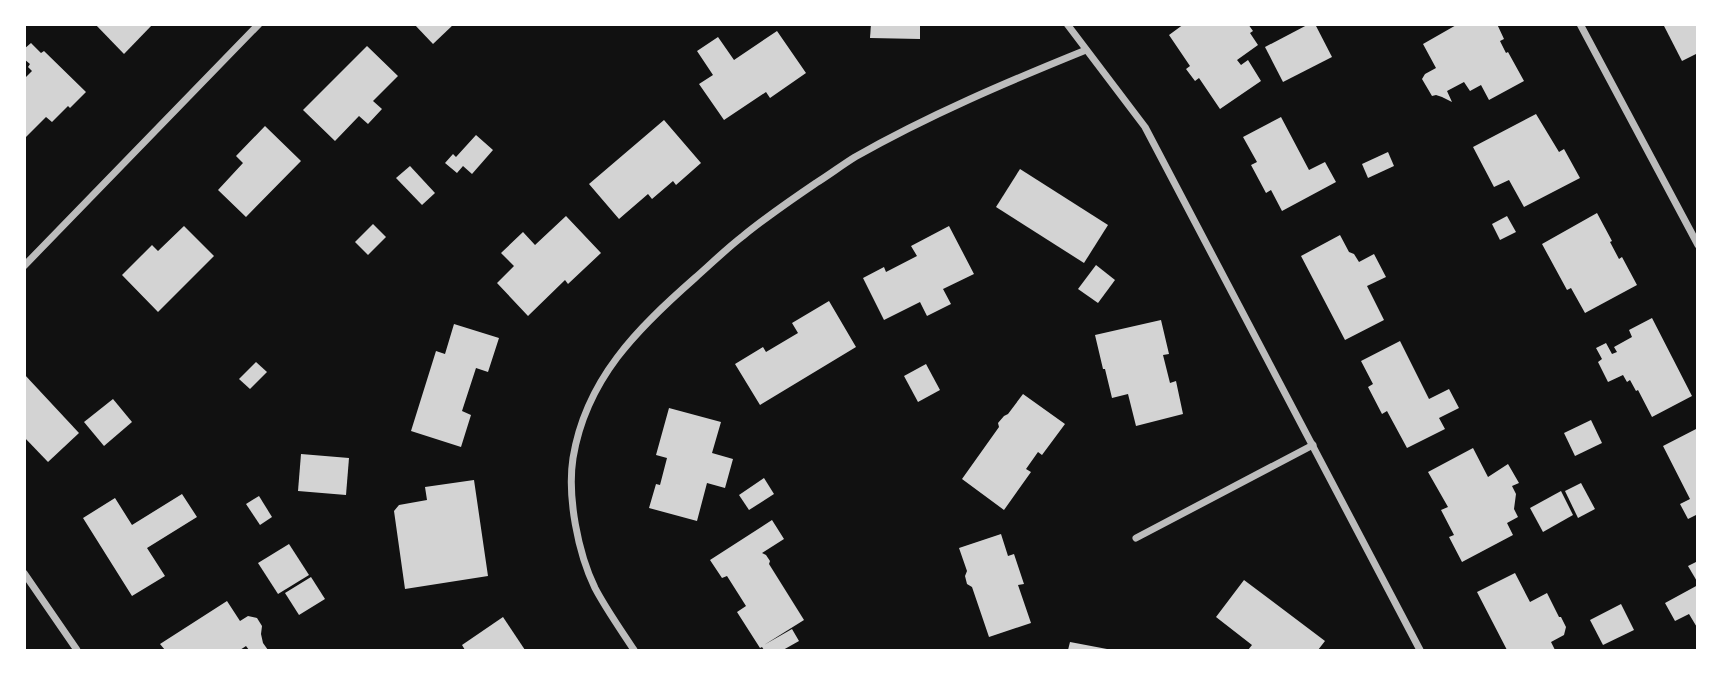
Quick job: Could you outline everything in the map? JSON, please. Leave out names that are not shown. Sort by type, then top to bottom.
[{"type":"street","points":[[24,266],[259,24]]},
{"type":"street","points":[[1067,24],[1145,127],[1420,650]]},
{"type":"street","points":[[1580,24],[1698,245]]},
{"type":"street","points":[[634,650],[591,578],[579,544],[572,495],[573,460],[582,422],[611,365],[631,339],[666,304],[743,235],[854,158],[948,109],[1086,50]]},
{"type":"street","points":[[1136,538],[1313,445]]},
{"type":"street","points":[[24,573],[77,650]]},
{"type":"building","points":[[95,24],[153,24],[124,54]]},
{"type":"building","points":[[414,24],[454,24],[433,44]]},
{"type":"building","points":[[871,24],[920,24],[920,39],[870,38]]},
{"type":"building","points":[[1184,24],[1248,24],[1258,45],[1237,60],[1241,65],[1248,60],[1261,81],[1220,109],[1199,78],[1195,81],[1186,69],[1190,66],[1169,35]]},
{"type":"building","points":[[1309,24],[1315,24],[1332,57],[1283,82],[1265,47]]},
{"type":"building","points":[[1458,24],[1497,24],[1504,39],[1500,41],[1524,81],[1489,100],[1481,85],[1470,91],[1464,82],[1447,91],[1452,102],[1436,95],[1432,96],[1422,79],[1436,68],[1423,44]]},
{"type":"building","points":[[1663,24],[1698,24],[1698,53],[1682,61]]},
{"type":"building","points":[[777,31],[806,73],[770,98],[766,92],[724,120],[699,84],[713,75],[697,51],[718,37],[734,60]]},
{"type":"building","points":[[31,43],[41,53],[44,51],[86,92],[52,122],[46,117],[24,139],[24,79],[32,71],[28,67],[30,64],[24,59],[24,49]]},
{"type":"building","points":[[367,46],[398,76],[373,101],[382,109],[368,124],[359,116],[335,141],[303,110]]},
{"type":"building","points":[[1536,114],[1559,152],[1564,149],[1580,178],[1524,207],[1509,180],[1494,187],[1473,147]]},
{"type":"building","points":[[1281,117],[1309,170],[1325,162],[1336,182],[1282,211],[1271,190],[1266,193],[1251,165],[1257,162],[1243,137]]},
{"type":"building","points":[[664,120],[701,163],[676,185],[673,181],[652,199],[648,194],[619,219],[589,184]]},
{"type":"building","points":[[265,126],[301,161],[246,217],[218,190],[243,163],[236,156]]},
{"type":"building","points":[[476,135],[493,150],[472,174],[463,166],[457,173],[445,163],[453,154],[456,157]]},
{"type":"building","points":[[1388,152],[1394,166],[1368,178],[1362,164]]},
{"type":"building","points":[[410,166],[435,193],[422,205],[396,178]]},
{"type":"building","points":[[1020,169],[1108,225],[1084,263],[996,207]]},
{"type":"building","points":[[1597,213],[1619,259],[1622,257],[1637,285],[1585,313],[1571,288],[1567,290],[1542,244]]},
{"type":"building","points":[[566,216],[601,253],[568,284],[565,280],[528,316],[497,283],[514,266],[501,253],[523,232],[535,245]]},
{"type":"building","points":[[1507,216],[1516,232],[1500,240],[1492,224]]},
{"type":"building","points":[[373,224],[386,237],[368,255],[355,242]]},
{"type":"building","points":[[184,226],[214,256],[158,312],[122,275],[152,245],[158,251]]},
{"type":"building","points":[[949,226],[974,274],[943,289],[951,304],[927,316],[920,302],[884,320],[863,278],[884,267],[886,272],[917,256],[911,246]]},
{"type":"building","points":[[1340,235],[1349,252],[1354,254],[1359,262],[1374,254],[1386,277],[1367,286],[1384,320],[1345,340],[1301,256]]},
{"type":"building","points":[[1096,265],[1115,280],[1098,303],[1078,289]]},
{"type":"building","points":[[829,301],[856,347],[760,405],[735,364],[763,347],[766,352],[798,333],[792,323]]},
{"type":"building","points":[[1652,318],[1692,396],[1652,417],[1630,380],[1627,382],[1623,375],[1608,382],[1598,362],[1602,359],[1596,348],[1606,343],[1612,354],[1617,352],[1614,347],[1632,337],[1629,330]]},
{"type":"building","points":[[1161,320],[1169,354],[1163,355],[1170,383],[1176,381],[1183,414],[1136,426],[1128,394],[1112,398],[1095,335]]},
{"type":"building","points":[[454,324],[499,338],[488,372],[476,368],[462,411],[471,415],[461,447],[411,431],[436,351],[445,354]]},
{"type":"building","points":[[1400,341],[1429,399],[1449,389],[1459,408],[1439,418],[1445,429],[1407,448],[1387,411],[1382,414],[1368,387],[1373,384],[1361,361]]},
{"type":"building","points":[[256,362],[267,372],[250,389],[239,379]]},
{"type":"building","points":[[926,364],[940,390],[918,402],[904,376]]},
{"type":"building","points":[[24,374],[79,433],[48,462],[24,437]]},
{"type":"building","points":[[1023,394],[1065,424],[1042,455],[1038,452],[1026,469],[1031,472],[1004,510],[962,479],[999,427],[998,423]]},
{"type":"building","points":[[113,399],[132,422],[104,446],[84,422]]},
{"type":"building","points":[[669,408],[721,422],[712,453],[733,459],[725,488],[707,483],[697,521],[649,508],[656,484],[660,485],[667,458],[656,455]]},
{"type":"building","points":[[1591,420],[1602,443],[1575,456],[1564,433]]},
{"type":"building","points":[[1698,428],[1698,514],[1688,519],[1680,504],[1690,499],[1663,446]]},
{"type":"building","points":[[1473,448],[1488,477],[1508,464],[1519,483],[1512,486],[1516,494],[1514,509],[1518,517],[1507,523],[1513,535],[1462,562],[1449,537],[1454,535],[1441,510],[1448,507],[1428,472]]},
{"type":"building","points":[[301,454],[349,458],[346,495],[298,491]]},
{"type":"building","points":[[764,478],[774,494],[749,510],[739,495]]},
{"type":"building","points":[[474,480],[488,576],[405,589],[394,511],[399,505],[427,500],[425,487]]},
{"type":"building","points":[[1581,483],[1595,509],[1578,518],[1565,491]]},
{"type":"building","points":[[1561,491],[1573,515],[1543,532],[1530,508]]},
{"type":"building","points":[[182,494],[197,517],[147,548],[165,576],[132,596],[83,518],[115,498],[132,525]]},
{"type":"building","points":[[259,496],[272,517],[260,525],[246,504]]},
{"type":"building","points":[[772,520],[784,539],[762,553],[770,561],[769,564],[804,620],[764,645],[792,629],[799,641],[783,650],[760,648],[737,612],[746,606],[727,576],[722,578],[710,560]]},
{"type":"building","points":[[1001,534],[1008,556],[1014,554],[1024,584],[1018,585],[1031,623],[989,637],[972,587],[967,584],[967,571],[959,548]]},
{"type":"building","points":[[289,544],[309,575],[278,594],[258,563]]},
{"type":"building","points":[[1698,561],[1698,583],[1688,566]]},
{"type":"building","points":[[1515,573],[1530,602],[1547,593],[1561,617],[1566,627],[1564,635],[1551,642],[1555,650],[1507,650],[1477,592]]},
{"type":"building","points":[[311,577],[325,599],[299,615],[285,593]]},
{"type":"building","points":[[1244,580],[1325,641],[1318,650],[1248,650],[1252,645],[1216,617]]},
{"type":"building","points":[[1698,585],[1698,629],[1689,614],[1675,621],[1665,603]]},
{"type":"building","points":[[227,601],[240,621],[248,616],[257,618],[262,626],[263,643],[268,650],[249,650],[246,646],[240,650],[165,650],[160,644]]},
{"type":"building","points":[[1621,604],[1634,630],[1603,645],[1590,620]]},
{"type":"building","points":[[503,617],[525,650],[465,650],[462,645]]},
{"type":"building","points":[[1070,642],[1107,649],[1107,650],[1068,650]]}]
